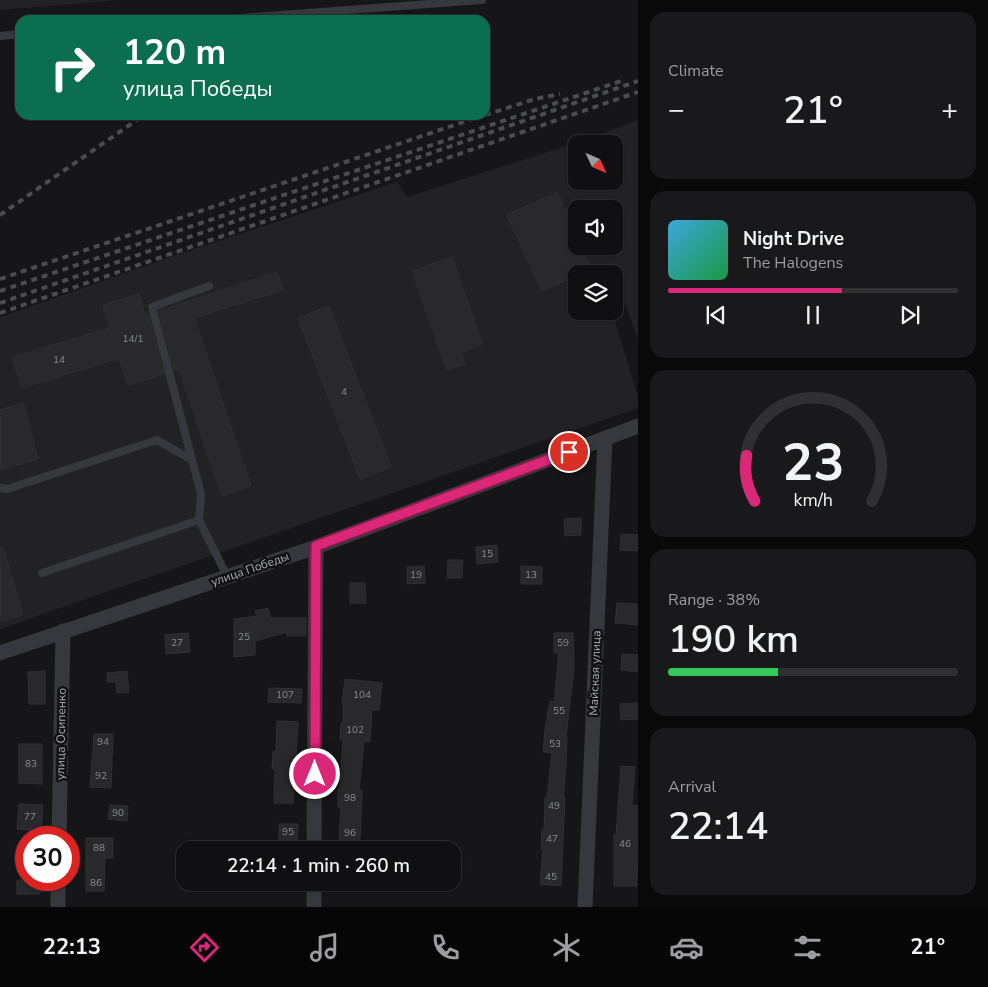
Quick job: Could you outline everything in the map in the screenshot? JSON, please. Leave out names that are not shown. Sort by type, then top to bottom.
[{"type":"street","name":"улица Победы","points":[[0,653],[316,546],[638,426]]},
{"type":"street","name":"Майская улица","points":[[585,907],[605,438]]},
{"type":"street","points":[[314,841],[316,546]]},
{"type":"street","name":"улица Осипенко","points":[[59,826],[63,632]]},
{"type":"street","points":[[58,891],[58,907]]},
{"type":"street","points":[[314,891],[314,907]]},
{"type":"lane","points":[[280,15],[482,0]]},
{"type":"lane","points":[[0,36],[15,34]]},
{"type":"lane","points":[[209,286],[152,307],[201,494],[199,520],[227,576]]},
{"type":"lane","points":[[0,488],[7,489],[157,440],[192,460]]},
{"type":"lane","points":[[42,573],[199,520]]},
{"type":"shaded area","points":[[0,0],[120,0],[0,10]]},
{"type":"shaded area","points":[[638,120],[638,340],[626,305],[623,309],[623,265],[568,265],[568,320],[616,320],[638,397],[638,408],[0,629],[0,317],[188,251],[397,182],[407,197],[568,145],[568,190],[623,190],[623,135],[599,135]]},
{"type":"building","points":[[557,192],[568,217],[568,255],[585,255],[589,265],[568,265],[568,280],[542,291],[507,215]]},
{"type":"building","points":[[452,257],[482,344],[461,352],[465,364],[447,370],[412,271]]},
{"type":"building","points":[[277,272],[283,290],[194,318],[251,486],[222,496],[179,369],[174,370],[159,311]]},
{"type":"building","points":[[139,294],[145,315],[148,314],[164,374],[128,385],[119,358],[22,388],[12,357],[110,328],[103,305]]},
{"type":"building","points":[[329,306],[391,467],[360,479],[298,318]]},
{"type":"building","points":[[23,403],[38,459],[0,470],[0,410]]},
{"type":"building","points":[[581,518],[581,535],[565,536],[564,519]]},
{"type":"building","points":[[621,534],[638,535],[638,551],[620,550]]},
{"type":"building","points":[[497,545],[498,562],[477,564],[476,547]]},
{"type":"building","points":[[3,547],[23,615],[0,621],[0,548]]},
{"type":"building","points":[[448,560],[463,560],[462,578],[447,578]]},
{"type":"building","points":[[424,566],[425,583],[407,584],[407,567]]},
{"type":"building","points":[[521,566],[542,567],[542,584],[521,584]]},
{"type":"building","points":[[350,583],[365,583],[366,603],[350,603]]},
{"type":"building","points":[[617,603],[638,604],[638,625],[615,623]]},
{"type":"building","points":[[268,608],[271,618],[306,618],[306,636],[287,636],[287,632],[255,641],[255,655],[234,657],[234,619],[257,616],[255,611]]},
{"type":"building","points":[[188,633],[190,652],[166,654],[165,635]]},
{"type":"building","points":[[554,633],[573,633],[574,668],[566,736],[561,886],[540,884],[543,849],[541,849],[542,829],[544,829],[545,797],[547,797],[552,753],[543,752],[550,701],[554,702],[559,653],[554,653]]},
{"type":"building","points":[[622,654],[638,655],[638,672],[621,670]]},
{"type":"building","points":[[45,671],[45,704],[29,704],[28,672]]},
{"type":"building","points":[[127,671],[129,692],[117,693],[116,682],[107,682],[107,673]]},
{"type":"building","points":[[345,679],[382,683],[379,710],[372,710],[370,742],[364,741],[359,790],[362,790],[360,841],[339,840],[341,807],[338,807],[338,789],[340,789],[343,739],[340,739],[341,723],[343,723],[342,704]]},
{"type":"building","points":[[269,688],[302,689],[301,703],[268,702]]},
{"type":"building","points":[[638,703],[638,719],[621,720],[620,704]]},
{"type":"building","points":[[277,721],[298,722],[293,803],[274,803],[275,769],[272,769],[273,751],[276,752]]},
{"type":"building","points":[[94,734],[113,734],[111,788],[90,787]]},
{"type":"building","points":[[19,744],[42,744],[42,784],[19,783]]},
{"type":"building","points":[[621,766],[635,767],[632,805],[638,806],[637,886],[614,886],[614,835],[616,835]]},
{"type":"building","points":[[19,804],[43,805],[41,826],[17,826]]},
{"type":"building","points":[[110,805],[128,806],[127,821],[108,819]]},
{"type":"building","points":[[279,824],[298,824],[297,841],[279,841]]},
{"type":"building","points":[[86,838],[113,838],[113,858],[105,858],[104,891],[86,891]]},
{"type":"building","points":[[17,891],[40,891],[40,894],[17,894]]},
{"type":"railway","points":[[0,291],[621,81]]},
{"type":"railway","points":[[0,303],[638,81]]},
{"type":"railway","points":[[0,313],[638,92]]},
{"type":"railway","points":[[490,113],[535,99],[560,94]]},
{"type":"railway","points":[[0,215],[137,120]]},
{"type":"railway","points":[[0,279],[469,120]]},
{"type":"route","points":[[315,774],[316,546],[569,452]]}]
